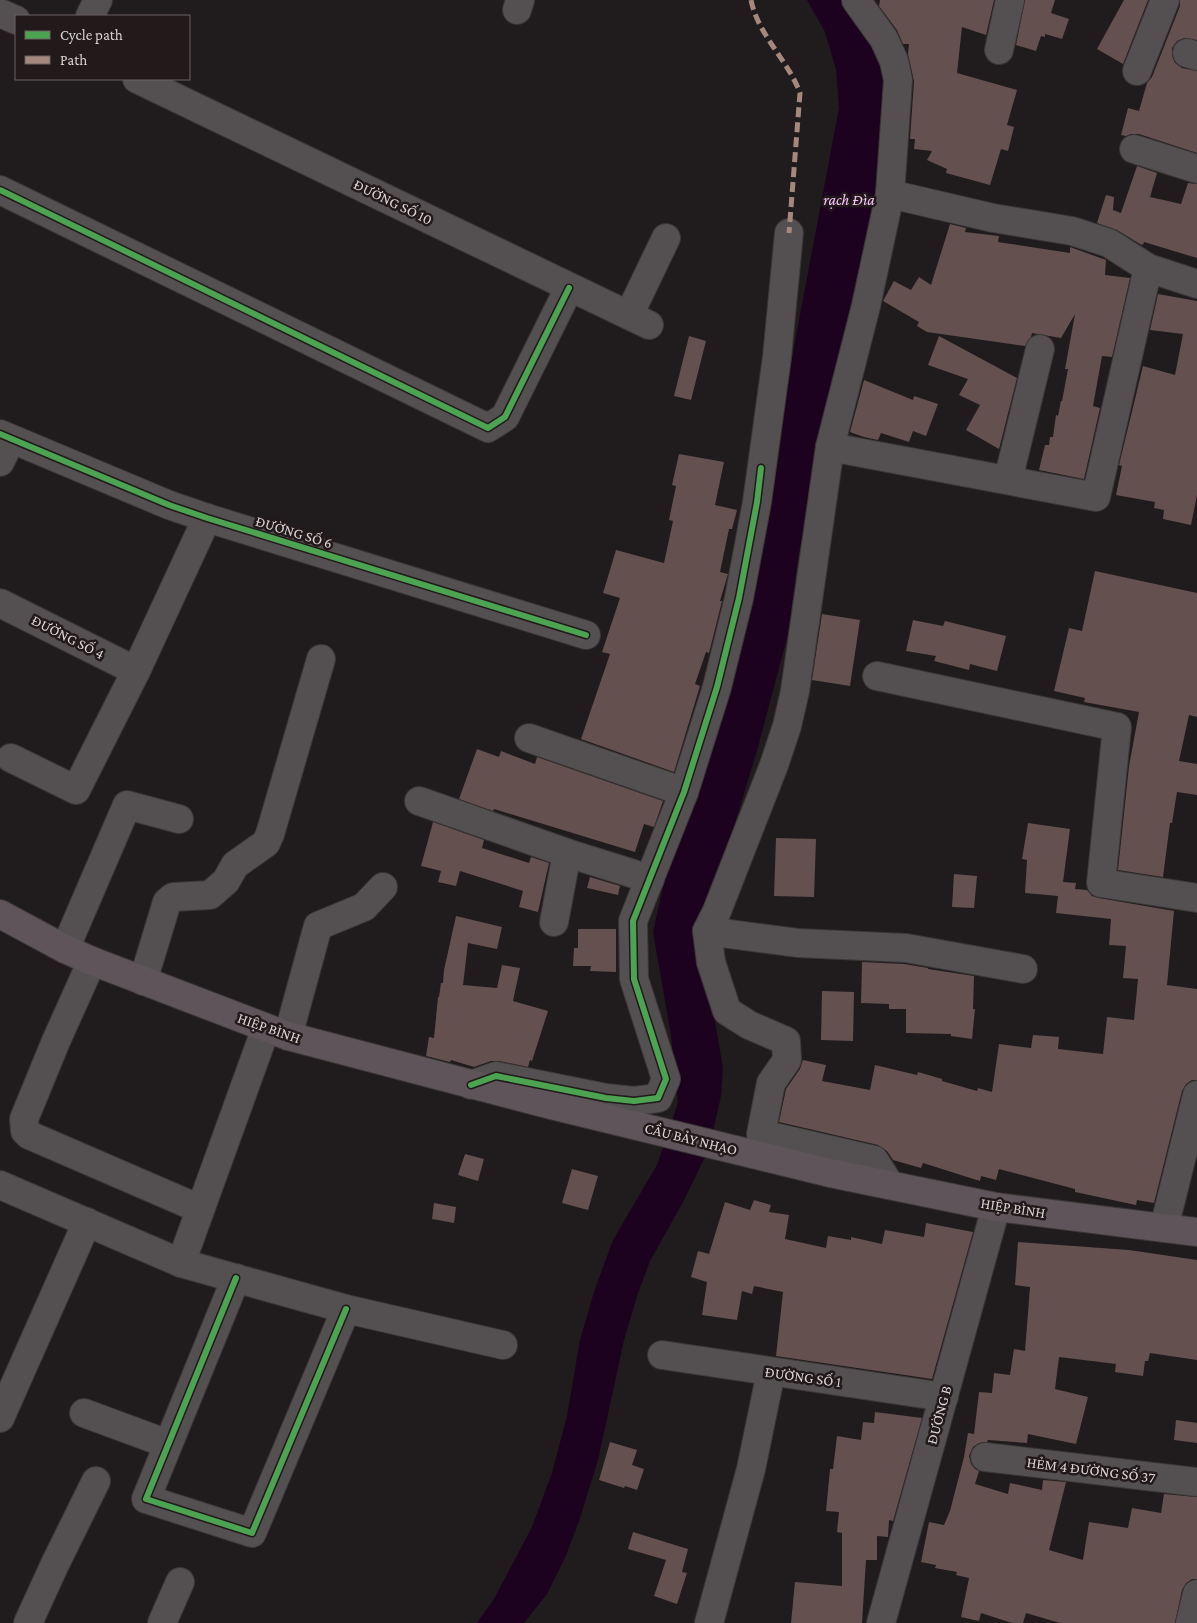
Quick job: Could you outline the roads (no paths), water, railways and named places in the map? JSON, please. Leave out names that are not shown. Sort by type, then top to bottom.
[{"type":"main road","name":"HIỆP BÌNH","points":[[0,914],[65,949],[92,961],[277,1032],[551,1105]]},
{"type":"main road","name":"CẦU BẢY NHẠO","points":[[551,1105],[830,1173]]},
{"type":"main road","name":"HIỆP BÌNH","points":[[830,1173],[996,1207],[1197,1232]]},
{"type":"street","points":[[90,15],[98,0]]},
{"type":"street","points":[[856,0],[884,39],[894,61],[898,80],[890,194],[866,306],[830,446],[795,691],[787,726],[744,845],[707,931],[711,962],[728,1011],[749,1025],[786,1041],[787,1060],[771,1083],[761,1134],[874,1160],[890,1185]]},
{"type":"street","points":[[999,50],[1010,0]]},
{"type":"street","points":[[1137,72],[1165,0]]},
{"type":"street","points":[[0,12],[15,20]]},
{"type":"street","name":"ĐƯỜNG SỐ 10","points":[[139,80],[639,320],[666,238]]},
{"type":"street","points":[[1134,149],[1197,169]]},
{"type":"street","points":[[0,190],[488,428],[505,417],[569,288]]},
{"type":"street","points":[[890,194],[993,218],[1072,231],[1109,243],[1148,268],[1197,284]]},
{"type":"street","points":[[471,1085],[496,1076],[606,1098],[634,1101],[658,1098],[666,1080],[634,979],[633,921],[684,792],[717,687],[739,598],[757,502],[777,357],[789,234]]},
{"type":"street","points":[[830,446],[1096,497],[1148,268]]},
{"type":"street","points":[[1008,480],[1040,349]]},
{"type":"street","name":"ĐƯỜNG SỐ 6","points":[[4,445],[207,518],[586,635]]},
{"type":"street","points":[[11,758],[76,790],[136,671],[207,518]]},
{"type":"street","name":"ĐƯỜNG SỐ 4","points":[[0,603],[136,671]]},
{"type":"street","points":[[143,981],[167,902],[173,897],[210,895],[226,881],[235,866],[266,843],[321,659]]},
{"type":"street","points":[[877,676],[1117,727],[1101,883],[1197,898]]},
{"type":"street","points":[[529,738],[684,792]]},
{"type":"street","points":[[419,801],[567,853],[650,879]]},
{"type":"street","points":[[65,949],[127,804],[179,819]]},
{"type":"street","points":[[554,922],[567,853]]},
{"type":"street","points":[[181,1263],[200,1209],[277,1032],[318,926],[364,907],[383,887]]},
{"type":"street","points":[[707,931],[798,943],[906,948],[1023,969]]},
{"type":"street","points":[[92,961],[24,1119],[25,1130],[29,1135],[200,1209]]},
{"type":"street","points":[[1164,1228],[1197,1095]]},
{"type":"street","points":[[0,1185],[181,1263],[346,1310],[503,1345]]},
{"type":"street","name":"ĐƯỜNG B","points":[[881,1623],[996,1207]]},
{"type":"street","points":[[0,1418],[87,1222]]},
{"type":"street","points":[[236,1278],[146,1499],[252,1533],[346,1310]]},
{"type":"street","name":"ĐƯỜNG SỐ 1","points":[[662,1355],[944,1397]]},
{"type":"street","points":[[709,1623],[751,1469],[772,1372]]},
{"type":"street","points":[[84,1413],[168,1444]]},
{"type":"street","name":"HẺM 4 ĐƯỜNG SỐ 37","points":[[985,1457],[1197,1482]]},
{"type":"street","points":[[28,1623],[96,1481]]},
{"type":"street","points":[[162,1623],[180,1582]]},
{"type":"street","points":[[1190,1623],[1197,1594]]},
{"type":"water","name":"rạch Đìa","points":[[807,0],[848,0],[884,67],[886,99],[884,141],[875,198],[832,387],[798,559],[788,634],[758,747],[726,853],[705,964],[723,1068],[721,1096],[709,1149],[683,1202],[650,1261],[638,1293],[624,1340],[598,1460],[565,1558],[547,1594],[524,1623],[477,1623],[494,1599],[532,1527],[552,1473],[567,1416],[580,1340],[594,1292],[613,1240],[657,1165],[678,1103],[671,1035],[653,932],[665,879],[682,828],[768,454],[790,368],[839,108],[836,69],[825,32]]}]
